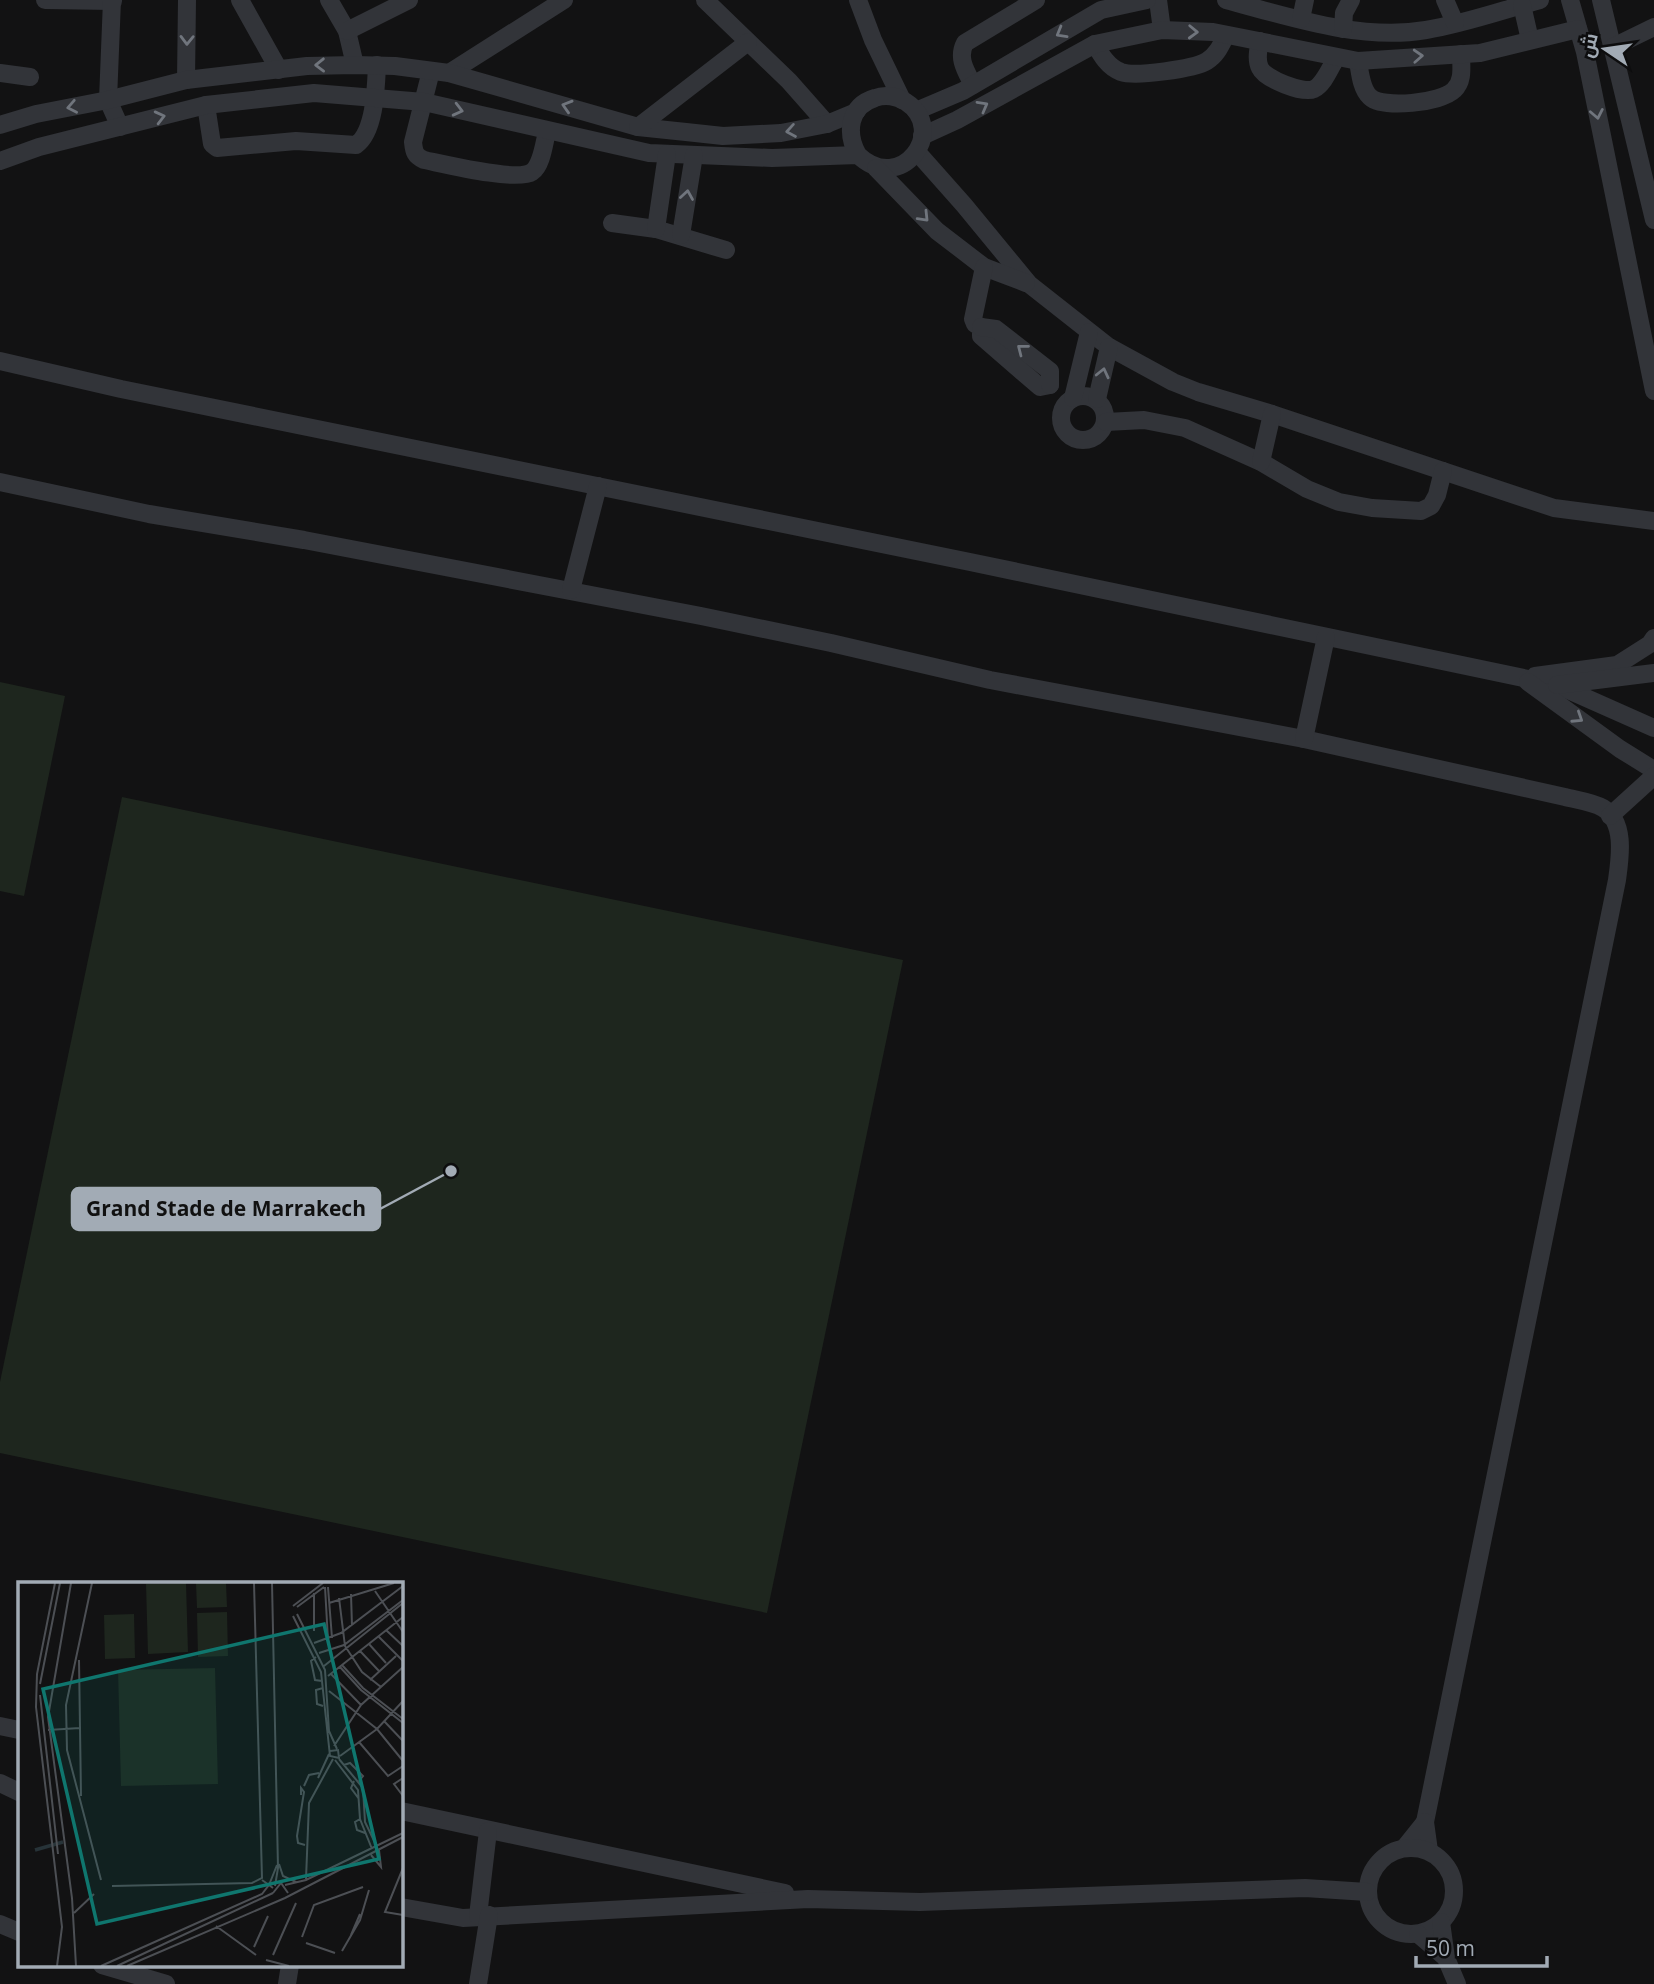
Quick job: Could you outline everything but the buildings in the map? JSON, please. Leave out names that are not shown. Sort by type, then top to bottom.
[{"type":"street","points":[[45,0],[112,1],[108,100],[120,127]]},
{"type":"street","points":[[186,80],[187,0]]},
{"type":"street","points":[[240,0],[279,70]]},
{"type":"street","points":[[329,0],[347,31],[355,65]]},
{"type":"street","points":[[347,31],[409,0]]},
{"type":"street","points":[[449,73],[564,0]]},
{"type":"street","points":[[705,0],[789,81],[827,124]]},
{"type":"street","points":[[858,0],[873,40],[922,127],[920,144],[964,205],[1029,284],[1109,347],[1198,393],[1272,414],[1553,508],[1654,521]]},
{"type":"street","points":[[972,85],[962,62],[961,51],[965,43],[1035,0]]},
{"type":"street","points":[[0,125],[36,114],[108,100],[186,80],[307,66],[377,65],[449,73],[638,127],[723,136],[781,133],[827,124],[856,112],[872,99],[892,96],[909,105],[972,85],[1099,5],[1147,0]]},
{"type":"street","points":[[1158,0],[1162,30]]},
{"type":"street","points":[[1226,0],[1255,4],[1343,29],[1386,32],[1425,30],[1540,0]]},
{"type":"street","points":[[1301,19],[1305,0]]},
{"type":"street","points":[[1343,29],[1344,13],[1351,0]]},
{"type":"street","points":[[1445,0],[1455,23]]},
{"type":"street","points":[[1570,0],[1585,52],[1654,391]]},
{"type":"street","points":[[1601,0],[1654,220]]},
{"type":"street","points":[[1522,5],[1530,40]]},
{"type":"street","points":[[1613,47],[1654,27]]},
{"type":"street","points":[[876,168],[899,166],[909,161],[920,144],[957,120],[1095,44],[1162,30],[1226,35],[1358,61],[1480,53],[1578,29]]},
{"type":"street","points":[[1095,44],[1110,65],[1121,72],[1138,74],[1193,67],[1206,62],[1217,53],[1226,35]]},
{"type":"street","points":[[1260,41],[1258,66],[1263,72],[1277,81],[1303,90],[1312,90],[1320,84],[1336,58]]},
{"type":"street","points":[[638,127],[748,42]]},
{"type":"street","points":[[1358,61],[1365,92],[1372,100],[1391,103],[1416,102],[1445,97],[1455,90],[1461,80],[1461,54]]},
{"type":"street","points":[[206,105],[212,144],[217,148],[286,142],[356,145],[363,141],[366,132],[375,96],[377,65]]},
{"type":"street","points":[[430,71],[412,142],[414,152],[424,160],[502,175],[525,175],[532,172],[537,166],[539,98]]},
{"type":"street","points":[[0,73],[30,77]]},
{"type":"street","points":[[0,161],[39,147],[206,105],[314,93],[424,102],[649,153],[772,158],[858,155]]},
{"type":"street","points":[[856,112],[849,134],[858,155],[876,168],[937,230],[984,267],[1029,284]]},
{"type":"street","points":[[656,229],[686,132]]},
{"type":"street","points":[[681,155],[681,235]]},
{"type":"street","points":[[612,223],[656,229],[726,250]]},
{"type":"street","points":[[984,267],[975,324],[996,329],[1050,371],[1050,385],[1070,400]]},
{"type":"street","points":[[1070,400],[1085,395],[1097,399],[1105,409],[1106,422],[1095,437],[1083,440],[1070,436],[1061,419],[1061,413],[1070,400],[1089,332]]},
{"type":"street","points":[[1097,399],[1109,347]]},
{"type":"street","points":[[0,361],[121,389],[1557,685],[1654,728]]},
{"type":"street","points":[[1261,462],[1272,414]]},
{"type":"street","points":[[1106,422],[1144,420],[1185,428],[1261,462],[1307,489],[1339,502],[1372,508],[1421,511],[1431,506],[1437,495],[1443,471]]},
{"type":"street","points":[[0,482],[149,514],[571,590],[831,643],[990,680],[1304,739],[1604,808],[1616,823],[1620,841],[1617,880],[1424,1822],[1429,1851]]},
{"type":"street","points":[[571,590],[598,486]]},
{"type":"street","points":[[1304,739],[1326,637]]},
{"type":"street","points":[[1522,678],[1617,665],[1650,644],[1654,638]]},
{"type":"street","points":[[1557,685],[1654,673]]},
{"type":"street","points":[[1522,678],[1620,749],[1654,770]]},
{"type":"street","points":[[1610,816],[1654,776]]},
{"type":"street","points":[[0,1726],[18,1730]]},
{"type":"street","points":[[0,1783],[18,1792]]},
{"type":"street","points":[[402,1811],[808,1899]]},
{"type":"street","points":[[1405,1847],[1424,1822]]},
{"type":"street","points":[[478,1984],[488,1831]]},
{"type":"street","points":[[1405,1847],[1429,1851],[1440,1858],[1449,1870],[1454,1897],[1441,1922],[1431,1929],[1418,1934],[1398,1933],[1386,1927],[1369,1905],[1368,1879],[1382,1858],[1393,1851],[1405,1847]]},
{"type":"street","points":[[402,1907],[463,1918],[808,1899],[920,1902],[1305,1888],[1367,1892]]},
{"type":"street","points":[[1441,1922],[1446,1958],[1457,1984]]},
{"type":"street","points":[[0,1924],[18,1932]]},
{"type":"street","points":[[1418,1934],[1446,1958]]},
{"type":"street","points":[[108,1966],[166,1984]]},
{"type":"street","points":[[287,1984],[290,1966]]},
{"type":"shaded area","points":[[0,682],[65,696],[24,896],[0,891]]},
{"type":"shaded area","points":[[122,797],[903,960],[767,1613],[0,1453],[0,1382]]},
{"type":"place","name":"Grand Stade de Marrakech","points":[[451,1171]]}]
